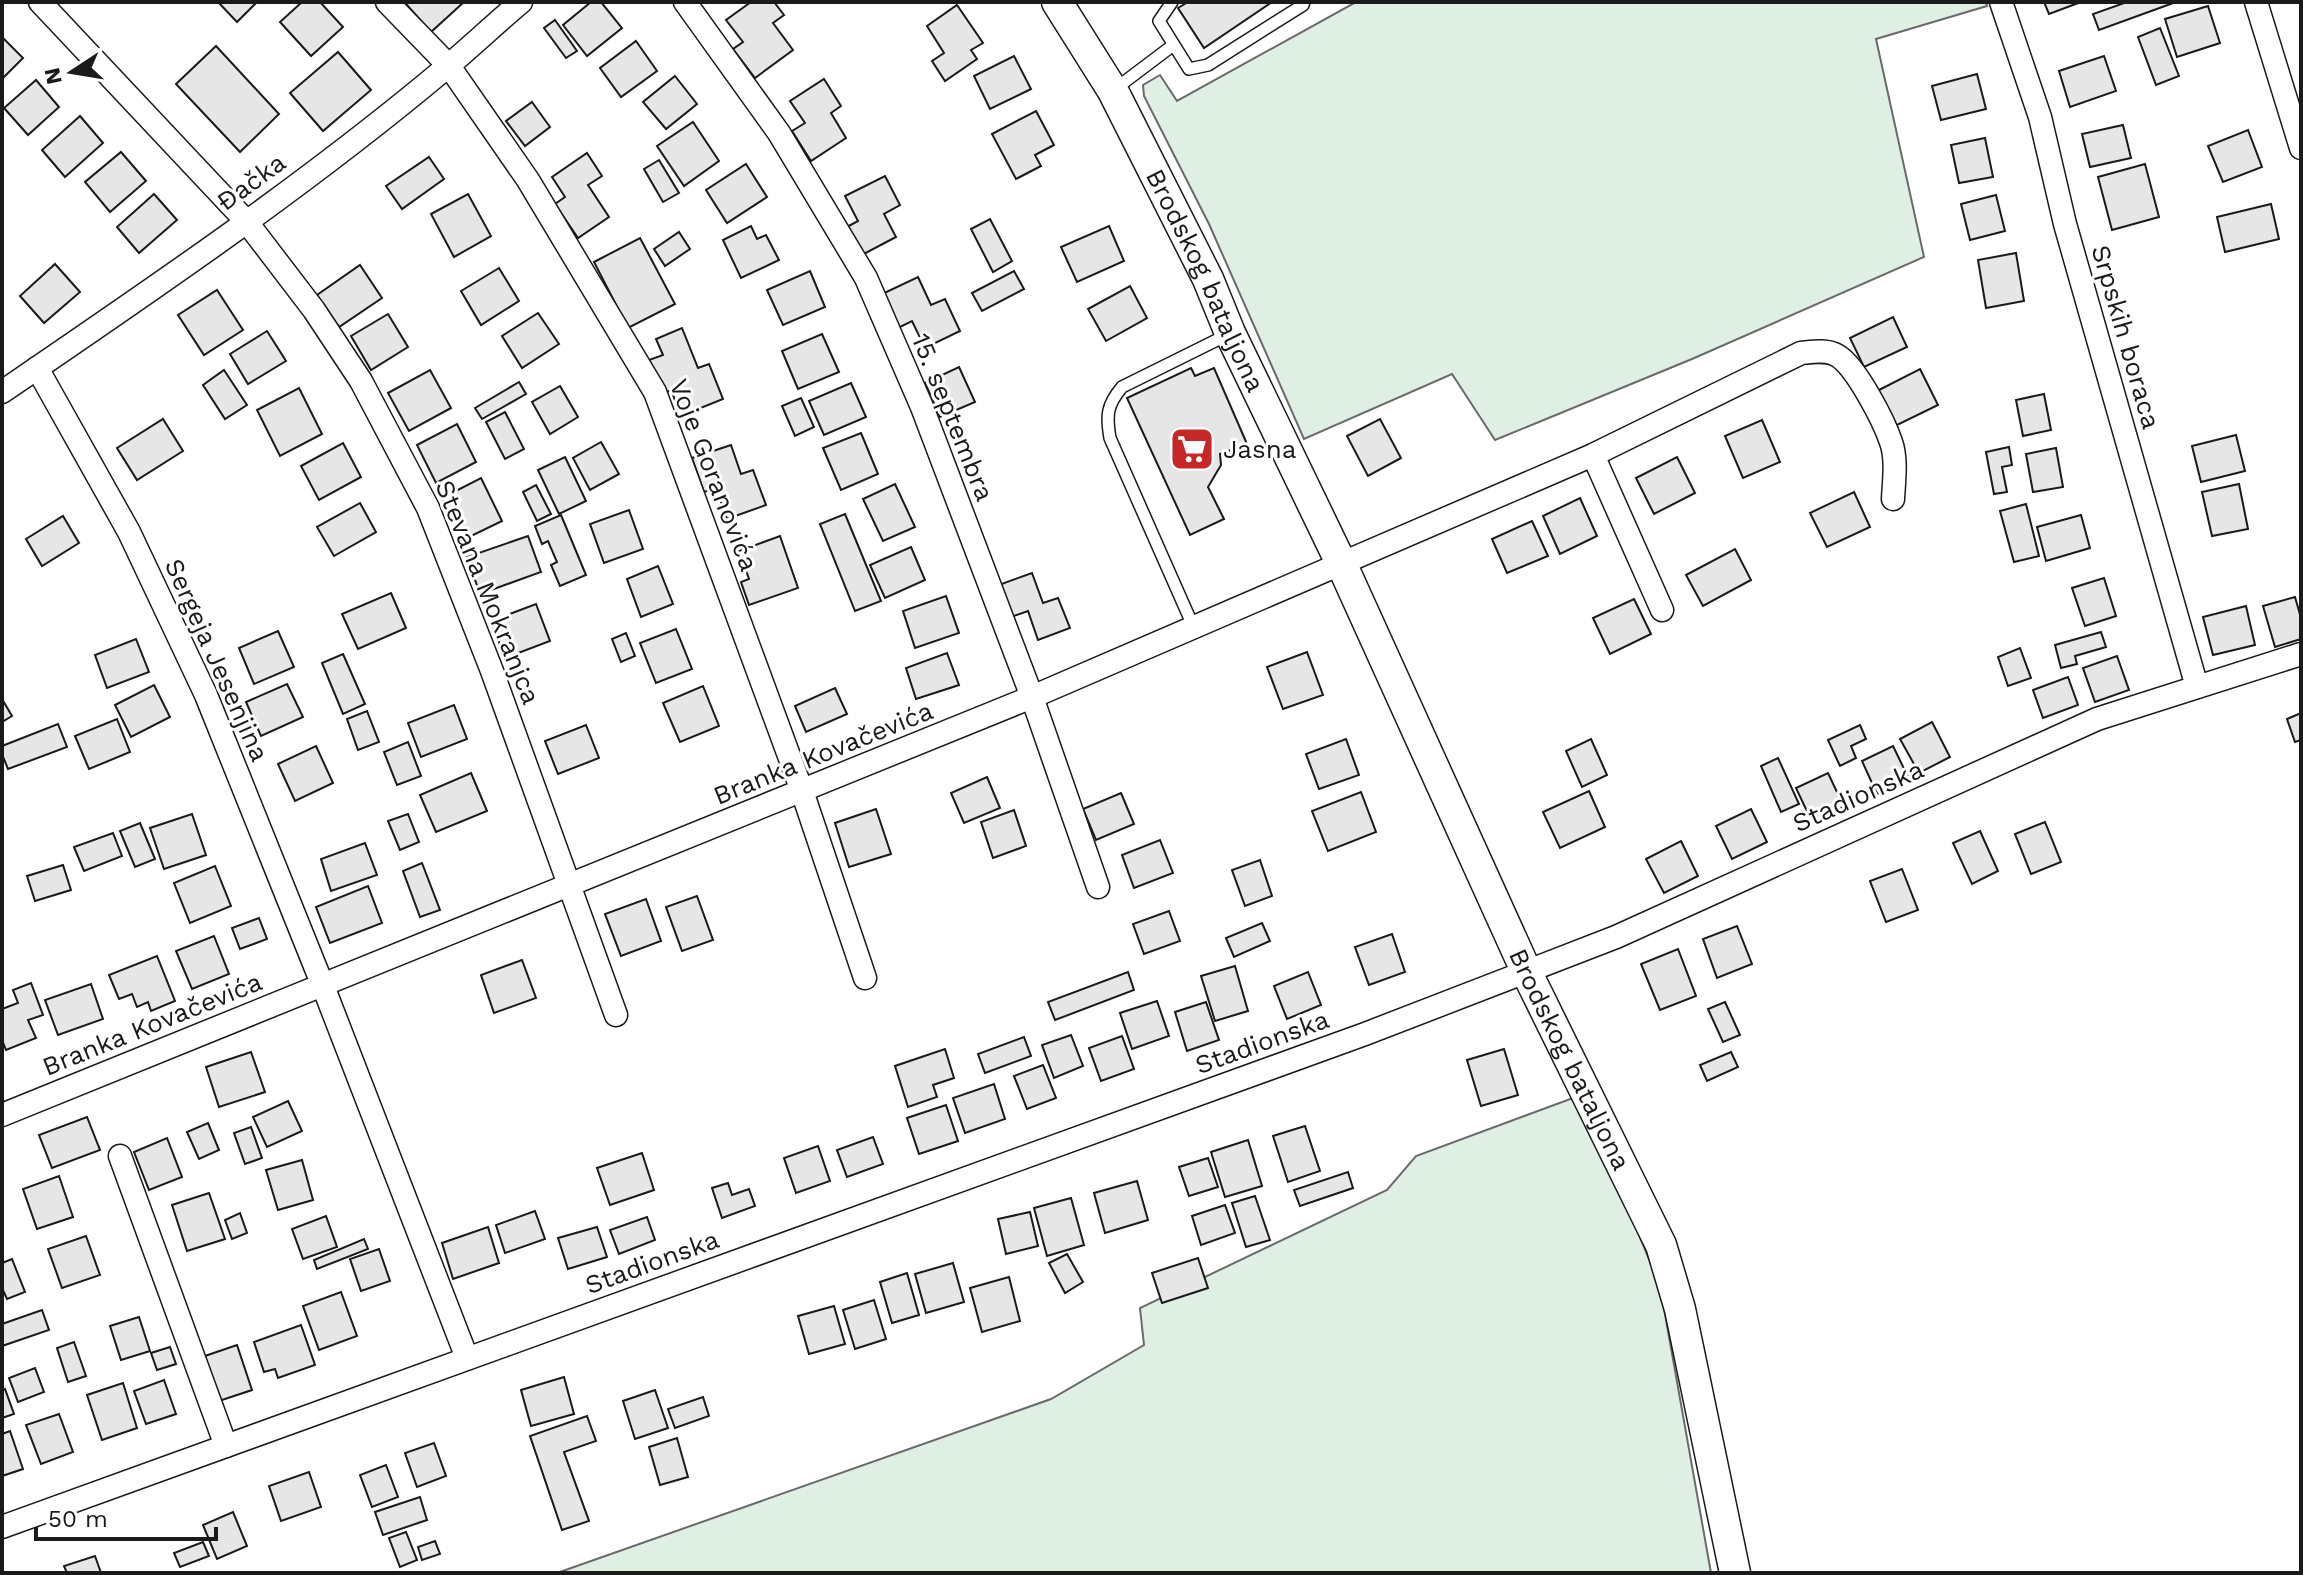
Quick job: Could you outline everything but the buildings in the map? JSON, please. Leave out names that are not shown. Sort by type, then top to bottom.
[{"type":"street","name":"Stevana Mokranjca","points":[[40,2],[246,221],[314,310],[361,381],[428,508],[492,671],[616,1015]]},
{"type":"street","name":"Voje Goranovića","points":[[387,2],[449,66],[528,180],[655,392],[802,791],[865,978]]},
{"type":"street","name":"Đačka","points":[[2,392],[246,221],[449,66],[521,2]]},
{"type":"street","name":"15. septembra","points":[[685,2],[779,133],[866,278],[922,407],[1032,697],[1098,887]]},
{"type":"street","name":"Brodskog bataljona","points":[[1057,2],[1113,91],[1208,279],[1230,333],[1342,565],[1527,973],[1661,1245],[1680,1309],[1735,1573]]},
{"type":"street","name":"Srpskih boraca","points":[[2001,2],[2040,117],[2065,224],[2197,687]]},
{"type":"street","points":[[2256,2],[2301,148]]},
{"type":"street","points":[[1342,565],[1593,455],[1801,353],[1817,351],[1836,355],[1856,374],[1891,443],[1893,499]]},
{"type":"street","name":"Sergeja Jesenjina","points":[[37,368],[129,532],[206,695],[323,986]]},
{"type":"street","points":[[1593,455],[1662,610]]},
{"type":"street","name":"Branka Kovačevića","points":[[2,1115],[570,887],[1032,697],[1342,565]]},
{"type":"street","name":"Stadionska","points":[[2,1527],[1350,1040],[1527,973],[1616,937],[2097,719],[2301,654]]},
{"type":"street","points":[[323,986],[467,1358]]},
{"type":"street","points":[[120,1156],[226,1446]]},
{"type":"lane","points":[[1172,2],[1159,21],[1189,69],[1208,65],[1304,2]]},
{"type":"lane","points":[[1113,91],[1172,46]]},
{"type":"lane","points":[[1194,628],[1110,438],[1105,413],[1122,387],[1230,333]]},
{"type":"green space","points":[[1356,2],[1986,2],[1987,6],[1876,39],[1924,257],[1692,359],[1495,440],[1452,374],[1304,439],[1209,224],[1144,96],[1143,85],[1160,75],[1177,101]]},
{"type":"green space","points":[[1573,1098],[1623,1196],[1660,1286],[1711,1573],[557,1573],[1051,1399],[1144,1345],[1140,1308],[1387,1190],[1416,1156]]},
{"type":"place","name":"Jasna","points":[[1192,449]]}]
